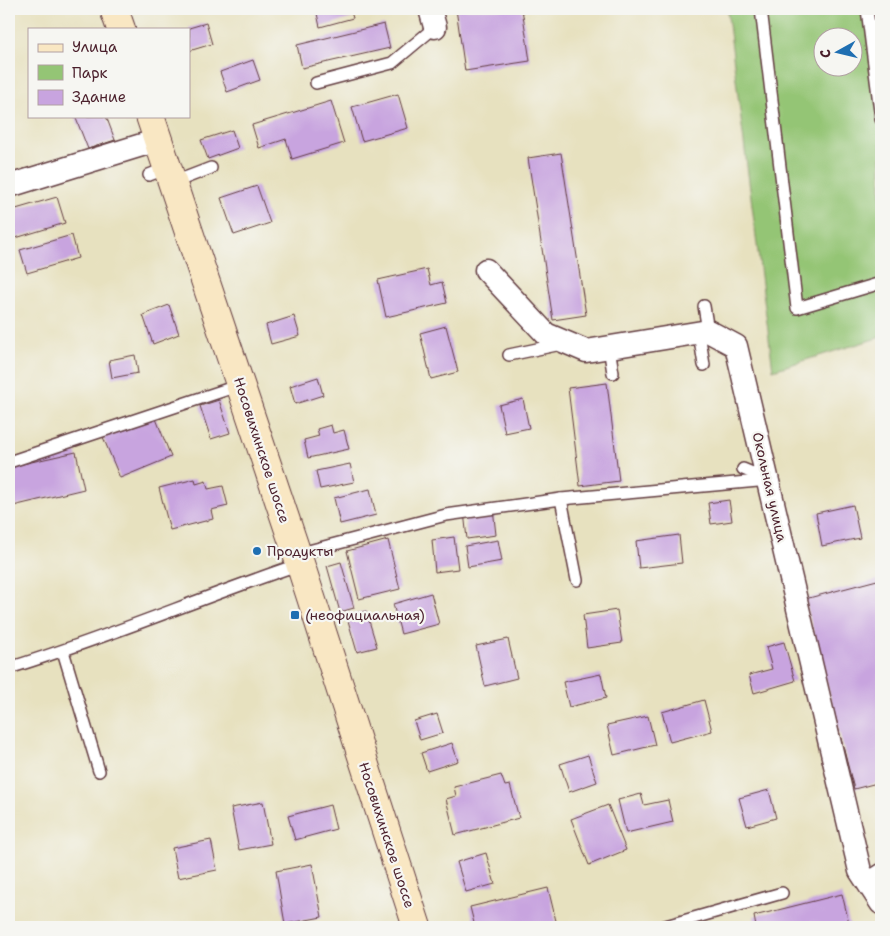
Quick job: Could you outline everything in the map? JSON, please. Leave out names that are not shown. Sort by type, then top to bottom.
[{"type":"main road","points":[[114,9],[121,28]]},
{"type":"main road","name":"Носовихинское шоссе","points":[[154,128],[163,175],[240,385],[417,927]]},
{"type":"street","points":[[9,186],[154,128]]},
{"type":"street","points":[[486,270],[512,300],[546,334],[586,351],[703,332]]},
{"type":"street","name":"Окольная улица","points":[[703,332],[736,346],[860,871],[873,875],[881,903]]},
{"type":"lane","points":[[762,9],[797,308],[881,283]]},
{"type":"lane","points":[[867,9],[881,119]]},
{"type":"lane","points":[[316,83],[392,63],[432,18]]},
{"type":"lane","points":[[163,175],[211,168]]},
{"type":"lane","points":[[704,306],[704,365]]},
{"type":"lane","points":[[509,355],[566,343]]},
{"type":"lane","points":[[609,347],[613,373]]},
{"type":"lane","points":[[9,462],[240,385]]},
{"type":"lane","points":[[743,469],[769,480]]},
{"type":"lane","points":[[9,668],[63,652],[298,559],[446,515],[561,500],[769,480]]},
{"type":"lane","points":[[561,500],[577,580]]},
{"type":"lane","points":[[63,652],[99,771]]},
{"type":"lane","points":[[662,927],[782,893]]},
{"type":"green space","points":[[727,9],[881,9],[881,337],[773,370]]},
{"type":"building","points":[[316,9],[350,9],[353,18],[320,27]]},
{"type":"building","points":[[456,9],[522,9],[530,61],[465,71]]},
{"type":"building","points":[[206,23],[212,44],[190,51],[189,28]]},
{"type":"building","points":[[384,24],[390,48],[302,68],[297,45]]},
{"type":"building","points":[[253,60],[260,80],[227,92],[220,72]]},
{"type":"building","points":[[398,94],[408,128],[362,141],[352,107]]},
{"type":"building","points":[[331,101],[344,143],[292,159],[286,139],[259,148],[252,125]]},
{"type":"building","points":[[76,118],[107,118],[115,140],[88,149]]},
{"type":"building","points":[[232,130],[238,148],[208,159],[201,140]]},
{"type":"building","points":[[561,153],[586,315],[553,320],[528,158]]},
{"type":"building","points":[[257,186],[270,223],[234,235],[221,198]]},
{"type":"building","points":[[57,197],[65,223],[9,240],[9,211]]},
{"type":"building","points":[[72,235],[78,258],[27,273],[20,250]]},
{"type":"building","points":[[427,269],[431,285],[442,282],[447,303],[386,317],[378,280]]},
{"type":"building","points":[[169,305],[179,334],[153,344],[143,315]]},
{"type":"building","points":[[294,316],[300,336],[271,344],[266,325]]},
{"type":"building","points":[[446,326],[458,372],[431,379],[420,333]]},
{"type":"building","points":[[135,355],[138,373],[112,378],[109,360]]},
{"type":"building","points":[[318,377],[323,395],[295,404],[290,386]]},
{"type":"building","points":[[607,383],[619,481],[580,486],[568,388]]},
{"type":"building","points":[[523,399],[529,428],[505,433],[499,405]]},
{"type":"building","points":[[219,400],[230,433],[211,439],[200,406]]},
{"type":"building","points":[[155,416],[171,457],[120,478],[103,437]]},
{"type":"building","points":[[331,425],[333,433],[344,430],[349,449],[308,458],[304,440],[319,436],[317,429]]},
{"type":"building","points":[[76,452],[84,489],[9,507],[9,467]]},
{"type":"building","points":[[350,464],[354,482],[320,489],[316,471]]},
{"type":"building","points":[[195,479],[196,484],[206,481],[208,489],[223,486],[228,506],[211,510],[213,519],[170,530],[159,488]]},
{"type":"building","points":[[370,489],[376,515],[340,524],[334,498]]},
{"type":"building","points":[[729,500],[732,521],[711,524],[708,503]]},
{"type":"building","points":[[853,505],[860,538],[822,546],[816,513]]},
{"type":"building","points":[[493,508],[496,535],[467,539],[464,512]]},
{"type":"building","points":[[679,535],[682,563],[639,568],[636,541]]},
{"type":"building","points":[[454,537],[458,569],[435,572],[432,540]]},
{"type":"building","points":[[388,540],[400,589],[359,599],[347,551]]},
{"type":"building","points":[[498,540],[502,561],[468,567],[465,546]]},
{"type":"building","points":[[341,562],[354,608],[340,612],[327,566]]},
{"type":"building","points":[[881,579],[881,782],[854,789],[805,599]]},
{"type":"building","points":[[431,593],[439,624],[401,634],[393,604]]},
{"type":"building","points":[[617,610],[622,643],[587,648],[583,615]]},
{"type":"building","points":[[366,611],[377,647],[357,652],[347,617]]},
{"type":"building","points":[[508,639],[517,678],[485,686],[476,646]]},
{"type":"building","points":[[784,642],[795,681],[754,693],[749,675],[772,669],[766,647]]},
{"type":"building","points":[[601,674],[606,698],[569,707],[563,682]]},
{"type":"building","points":[[704,700],[712,731],[670,742],[662,712]]},
{"type":"building","points":[[437,714],[443,733],[420,740],[414,721]]},
{"type":"building","points":[[648,716],[655,745],[614,755],[607,725]]},
{"type":"building","points":[[452,743],[458,761],[427,771],[421,753]]},
{"type":"building","points":[[588,755],[597,782],[569,792],[560,764]]},
{"type":"building","points":[[501,775],[505,786],[510,785],[519,818],[455,835],[446,799],[456,796],[454,787]]},
{"type":"building","points":[[769,790],[776,818],[747,826],[739,798]]},
{"type":"building","points":[[641,794],[644,805],[668,800],[673,822],[626,833],[618,800]]},
{"type":"building","points":[[263,802],[271,844],[239,850],[231,808]]},
{"type":"building","points":[[330,805],[336,829],[295,840],[288,816]]},
{"type":"building","points":[[608,805],[626,850],[589,865],[571,819]]},
{"type":"building","points":[[211,840],[217,870],[178,878],[172,848]]},
{"type":"building","points":[[486,853],[495,884],[466,892],[457,862]]},
{"type":"building","points":[[312,864],[322,917],[285,924],[276,871]]},
{"type":"building","points":[[548,888],[557,925],[548,927],[475,927],[470,907]]},
{"type":"building","points":[[842,894],[850,927],[756,927],[754,916]]},
{"type":"place","name":"Продукты","points":[[257,551]]},
{"type":"place","name":"(неофициальная)","points":[[295,615]]}]
